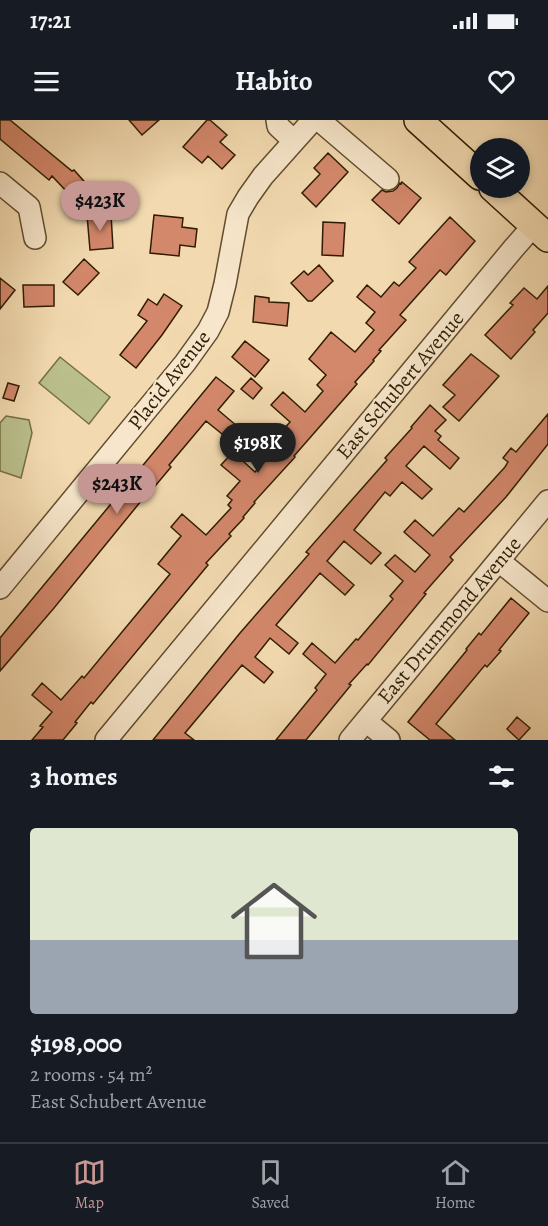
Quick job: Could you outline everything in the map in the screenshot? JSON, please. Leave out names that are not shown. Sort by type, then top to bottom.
[{"type":"main road","points":[[418,120],[470,167]]},
{"type":"main road","points":[[504,198],[541,232]]},
{"type":"street","points":[[278,120],[278,126],[294,141]]},
{"type":"street","name":"Placid Avenue","points":[[0,588],[185,363],[208,331],[218,312],[238,214],[263,176],[313,120]]},
{"type":"street","points":[[319,120],[388,179]]},
{"type":"street","points":[[0,183],[28,207],[35,238]]},
{"type":"street","name":"East Schubert Avenue","points":[[106,740],[513,249],[541,232]]},
{"type":"street","name":"East Drummond Avenue","points":[[350,740],[548,501]]},
{"type":"street","points":[[499,561],[548,602]]},
{"type":"street","points":[[366,721],[389,740]]},
{"type":"green space","points":[[60,357],[110,397],[89,424],[39,383]]},
{"type":"green space","points":[[6,416],[29,420],[32,433],[21,478],[0,471],[0,423]]},
{"type":"building","points":[[0,120],[10,120],[72,171],[74,170],[98,197],[84,210],[52,176],[49,180],[0,139]]},
{"type":"building","points":[[129,120],[159,120],[142,135]]},
{"type":"building","points":[[207,120],[227,135],[220,142],[235,155],[222,169],[208,156],[202,163],[183,147]]},
{"type":"building","points":[[328,153],[348,172],[316,207],[302,193],[320,174],[314,168]]},
{"type":"building","points":[[402,182],[421,198],[399,224],[372,200],[382,190],[393,191]]},
{"type":"building","points":[[111,214],[113,248],[90,250],[87,215]]},
{"type":"building","points":[[154,215],[183,218],[182,227],[197,229],[195,247],[180,245],[179,256],[150,253]]},
{"type":"building","points":[[450,217],[475,241],[446,275],[440,270],[400,315],[406,320],[379,350],[381,351],[374,361],[355,382],[357,384],[254,502],[244,518],[229,534],[231,536],[206,563],[208,565],[93,704],[91,702],[63,740],[32,740],[52,712],[32,695],[42,683],[61,700],[82,676],[84,678],[170,574],[158,564],[181,536],[171,527],[182,514],[206,535],[231,508],[228,505],[232,500],[227,496],[240,481],[221,465],[233,452],[255,472],[280,445],[283,440],[278,435],[290,422],[271,405],[283,392],[305,412],[323,391],[317,385],[326,375],[309,359],[331,332],[355,352],[374,330],[366,323],[375,312],[357,297],[367,285],[381,297],[394,282],[399,286],[416,268],[409,262]]},
{"type":"building","points":[[323,222],[345,223],[343,256],[322,255]]},
{"type":"building","points":[[84,259],[99,273],[78,295],[63,282]]},
{"type":"building","points":[[319,265],[333,281],[312,301],[308,301],[291,283],[304,271],[308,275]]},
{"type":"building","points":[[0,278],[15,290],[0,309]]},
{"type":"building","points":[[23,285],[54,285],[54,306],[24,307]]},
{"type":"building","points":[[548,286],[548,313],[511,359],[485,335],[513,305],[510,303],[524,288],[537,299]]},
{"type":"building","points":[[164,294],[182,306],[136,368],[120,355],[147,321],[138,315],[148,299],[157,305]]},
{"type":"building","points":[[255,296],[269,298],[269,302],[289,303],[287,326],[253,322]]},
{"type":"building","points":[[245,341],[269,360],[255,377],[232,357]]},
{"type":"building","points":[[471,354],[499,376],[459,421],[443,407],[455,395],[443,385]]},
{"type":"building","points":[[216,377],[234,391],[218,410],[237,426],[227,438],[206,421],[169,465],[171,467],[0,671],[0,638]]},
{"type":"building","points":[[251,378],[262,388],[253,399],[241,389]]},
{"type":"building","points":[[8,383],[19,386],[14,401],[3,398]]},
{"type":"building","points":[[430,405],[446,420],[435,431],[441,436],[438,440],[459,458],[450,469],[424,446],[406,466],[432,489],[422,499],[402,482],[390,496],[385,492],[354,530],[381,553],[371,564],[344,541],[327,561],[354,585],[345,595],[320,573],[276,625],[298,643],[289,654],[270,638],[255,657],[273,672],[264,683],[242,665],[185,733],[194,740],[153,740],[240,633],[309,554],[306,552],[387,460],[385,458]]},
{"type":"building","points":[[548,414],[548,444],[506,497],[450,557],[453,560],[368,665],[349,684],[351,685],[306,740],[276,740],[317,690],[315,688],[326,674],[303,654],[312,643],[335,663],[393,599],[390,596],[403,581],[385,565],[395,555],[415,572],[430,555],[404,532],[415,520],[433,536],[459,508],[464,512],[505,467],[508,462],[503,458],[511,448],[516,452]]},
{"type":"building","points":[[511,598],[529,613],[499,650],[501,651],[487,667],[485,665],[436,724],[455,740],[430,740],[408,722],[479,633],[481,635]]},
{"type":"building","points":[[517,717],[530,728],[519,740],[507,729]]}]
